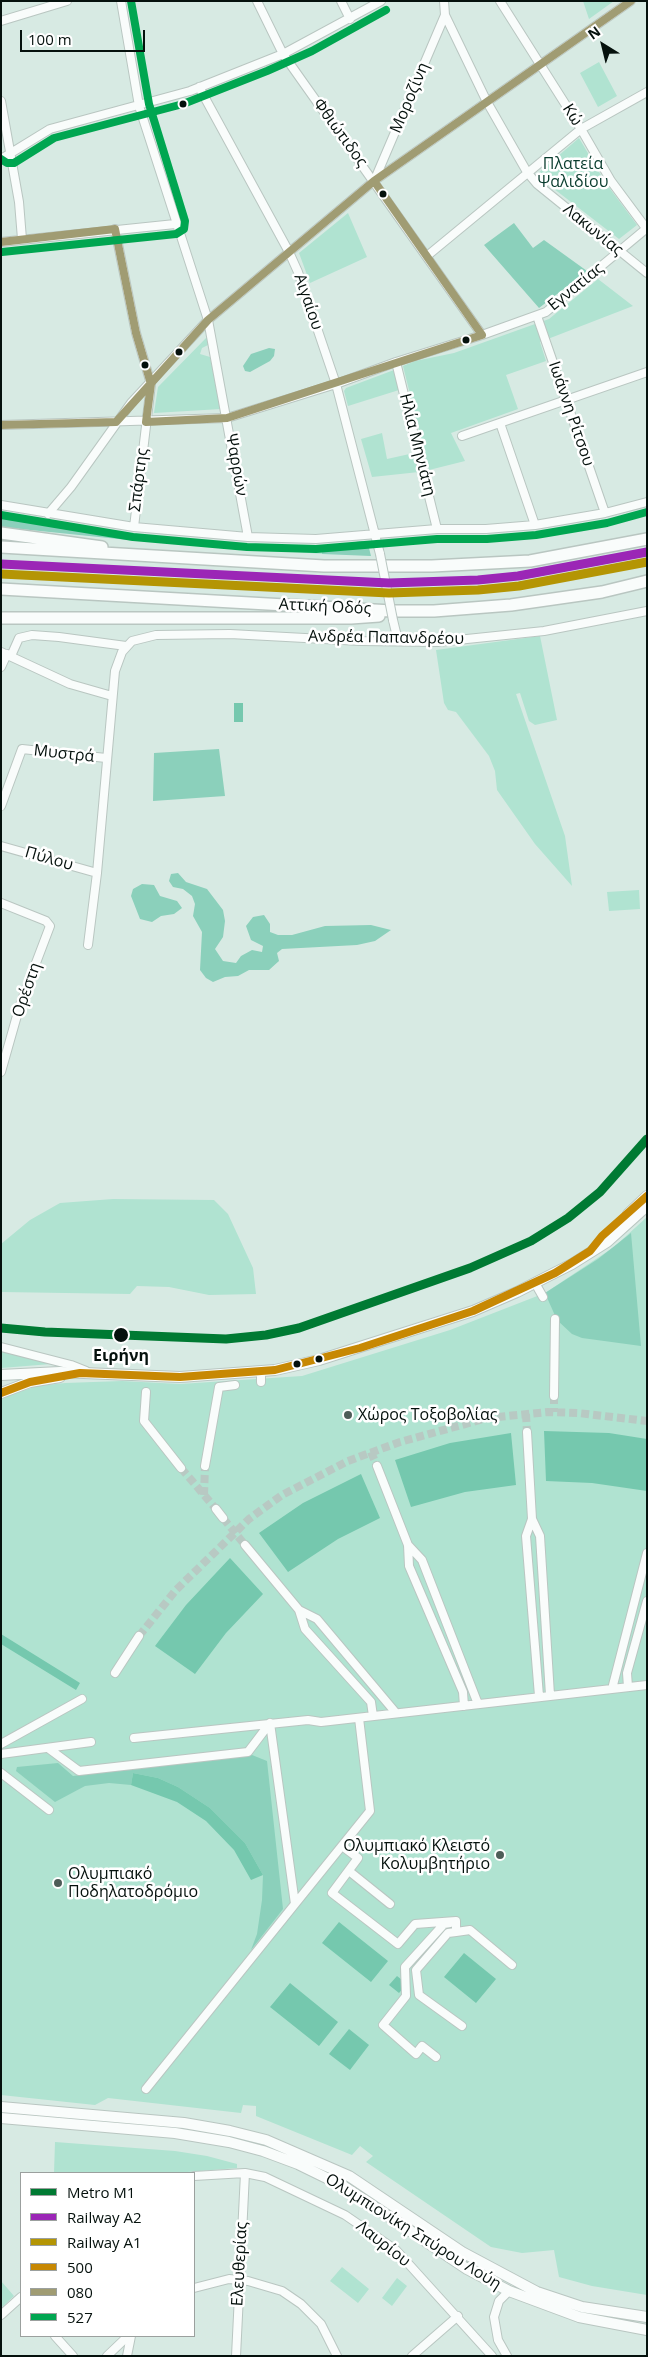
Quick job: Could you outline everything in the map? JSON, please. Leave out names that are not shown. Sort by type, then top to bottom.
[{"type":"highway","points":[[1,533],[80,542],[140,555]]},
{"type":"highway","points":[[1,547],[324,566],[432,566],[530,561],[647,539]]},
{"type":"highway","name":"Αττική Οδός","points":[[1,589],[393,616],[512,604],[602,592],[647,581]]},
{"type":"highway","points":[[1,618],[351,618],[393,616]]},
{"type":"main road","points":[[590,1251],[602,1236],[647,1196]]},
{"type":"main road","points":[[1,1375],[40,1372],[180,1377],[262,1371],[320,1360],[473,1311],[535,1283],[572,1264],[606,1242],[647,1206]]},
{"type":"main road","points":[[1,1393],[30,1382],[80,1373]]},
{"type":"main road","name":"Ολυμπιονίκη Σπύρου Λούη","points":[[1,2107],[184,2123],[230,2130],[266,2140],[349,2176],[462,2252],[537,2292],[582,2306],[647,2317]]},
{"type":"main road","name":"Ολυμπιονίκη Σπύρου Λούη","points":[[1,2118],[175,2133],[229,2142],[280,2157],[343,2186],[466,2269],[509,2291],[579,2317],[647,2330]]},
{"type":"street","points":[[1,21],[67,1]]},
{"type":"street","name":"Ψαρρών","points":[[122,1],[139,106],[175,224],[208,320],[248,537]]},
{"type":"street","name":"Φθιώτιδος","points":[[258,1],[283,54],[482,335]]},
{"type":"street","points":[[341,1],[350,19]]},
{"type":"street","points":[[1,159],[50,129],[199,88],[283,54],[381,1]]},
{"type":"street","name":"Λακωνίας","points":[[444,1],[445,15],[488,102],[527,172],[536,184],[647,273]]},
{"type":"street","name":"Κώ","points":[[500,1],[581,129],[611,182],[647,228]]},
{"type":"street","points":[[48,514],[71,487],[116,422],[208,320],[374,181],[632,1]]},
{"type":"street","name":"Μοροζίνη","points":[[374,181],[445,15]]},
{"type":"street","name":"Αιγαίου","points":[[199,88],[289,252],[305,292],[336,384],[376,534],[398,641]]},
{"type":"street","points":[[427,256],[581,129],[647,92]]},
{"type":"street","points":[[1,100],[19,202],[22,239]]},
{"type":"street","points":[[1,242],[175,224]]},
{"type":"street","name":"Εγνατίας","points":[[1,424],[146,422],[227,418],[336,384],[396,362],[537,316],[548,311],[647,228]]},
{"type":"street","name":"Σπάρτης","points":[[114,229],[136,333],[151,384],[134,527]]},
{"type":"street","name":"Ιωάννη Ρίτσου","points":[[537,316],[605,513]]},
{"type":"street","name":"Ηλία Μηνιάτη","points":[[396,362],[437,529]]},
{"type":"street","points":[[462,436],[647,372]]},
{"type":"street","points":[[500,423],[535,525]]},
{"type":"street","points":[[1,506],[134,527],[248,537],[316,539],[437,529],[486,530],[535,525],[605,513],[647,502]]},
{"type":"street","name":"Ανδρέα Παπανδρέου","points":[[126,646],[139,638],[156,635],[245,634],[361,641],[438,642],[494,638],[544,631],[647,611]]},
{"type":"street","points":[[1,667],[6,654],[19,638],[32,635],[59,636],[126,646],[117,662],[112,696],[97,873],[88,944]]},
{"type":"street","points":[[6,654],[70,684],[112,696]]},
{"type":"street","name":"Μυστρά","points":[[1,806],[22,750],[106,758]]},
{"type":"street","name":"Πύλου","points":[[1,846],[97,873]]},
{"type":"street","name":"Ορέστη","points":[[1,903],[46,921],[50,926],[20,1005],[1,1072]]},
{"type":"street","points":[[535,1283],[543,1297]]},
{"type":"street","points":[[554,1396],[555,1320]]},
{"type":"street","points":[[1,1347],[71,1365],[93,1374]]},
{"type":"street","points":[[261,1382],[262,1371]]},
{"type":"street","points":[[205,1466],[219,1387],[234,1385]]},
{"type":"street","points":[[146,1392],[144,1421],[181,1468]]},
{"type":"street","points":[[527,1432],[532,1518],[540,1536],[550,1695]]},
{"type":"street","points":[[377,1466],[408,1545],[409,1566],[462,1692],[464,1706]]},
{"type":"street","points":[[216,1510],[222,1518]]},
{"type":"street","points":[[532,1518],[526,1536],[540,1696]]},
{"type":"street","points":[[244,1545],[299,1610],[305,1628],[371,1702],[373,1716]]},
{"type":"street","points":[[408,1545],[422,1560],[478,1704]]},
{"type":"street","points":[[612,1689],[647,1554]]},
{"type":"street","points":[[628,1687],[627,1673],[647,1601]]},
{"type":"street","points":[[299,1610],[317,1618],[396,1714]]},
{"type":"street","points":[[114,1673],[139,1636]]},
{"type":"street","points":[[134,1738],[308,1720],[321,1722],[647,1685]]},
{"type":"street","points":[[1,1744],[82,1699]]},
{"type":"street","points":[[146,2089],[370,1811],[359,1718]]},
{"type":"street","points":[[48,1748],[78,1771],[248,1752],[270,1724]]},
{"type":"street","points":[[270,1724],[295,1904]]},
{"type":"street","points":[[1,1754],[91,1742]]},
{"type":"street","points":[[1,1772],[49,1810]]},
{"type":"street","points":[[342,1846],[358,1858],[332,1893],[398,1944],[415,1924],[456,1922]]},
{"type":"street","points":[[349,1871],[390,1904]]},
{"type":"street","points":[[456,1922],[456,1932]]},
{"type":"street","points":[[436,2057],[422,2046],[416,2054],[383,2025],[406,1996],[405,1967],[444,1924],[456,1922]]},
{"type":"street","points":[[462,2026],[420,1995],[416,1970],[448,1933],[470,1930],[512,1965]]},
{"type":"street","name":"Λαυρίου","points":[[195,2176],[245,2173],[265,2177],[321,2202],[380,2237],[410,2264],[492,2356]]},
{"type":"street","name":"Ελευθερίας","points":[[236,2356],[245,2173]]},
{"type":"street","points":[[195,2288],[213,2282],[240,2280],[274,2288],[301,2304],[321,2324],[338,2354]]},
{"type":"street","points":[[507,2356],[498,2340],[494,2317],[499,2301],[509,2291]]},
{"type":"street","points":[[1,2315],[20,2299]]},
{"type":"street","points":[[412,2356],[458,2316]]},
{"type":"street","points":[[56,2337],[73,2356]]},
{"type":"street","points":[[107,2356],[129,2337]]},
{"type":"street","points":[[127,2356],[130,2337]]},
{"type":"green space","points":[[583,1],[614,1],[589,19]]},
{"type":"green space","points":[[599,62],[617,96],[598,107],[580,73]]},
{"type":"green space","name":"Πλατεία Ψαλιδίου","points":[[579,138],[605,182],[637,225],[619,239],[536,175]]},
{"type":"green space","points":[[348,213],[367,257],[310,283],[299,253]]},
{"type":"green space","points":[[598,279],[633,306],[540,342],[546,361],[506,375],[518,409],[451,433],[465,461],[429,470],[403,366],[415,361],[454,353],[549,319]]},
{"type":"green space","points":[[208,336],[208,345],[202,348],[200,354],[210,357],[221,409],[154,413],[158,387]]},
{"type":"green space","points":[[394,370],[399,390],[348,406],[344,391],[346,388]]},
{"type":"green space","points":[[382,433],[387,459],[414,453],[419,472],[372,477],[361,439]]},
{"type":"green space","points":[[138,534],[223,544],[322,547],[322,554],[138,538]]},
{"type":"green space","points":[[540,636],[557,720],[535,725],[529,721],[520,693],[516,694],[565,836],[572,886],[535,844],[497,790],[495,771],[489,756],[456,712],[448,710],[444,703],[436,650]]},
{"type":"green space","points":[[639,890],[640,909],[609,911],[607,892]]},
{"type":"green space","points":[[113,1199],[214,1200],[228,1214],[253,1268],[256,1294],[209,1295],[169,1287],[137,1286],[130,1294],[1,1292],[1,1244],[30,1220],[60,1203]]},
{"type":"green space","points":[[647,1217],[647,2295],[592,2286],[559,2277],[554,2250],[522,2253],[491,2247],[366,2162],[373,2156],[360,2146],[352,2155],[256,2116],[256,2106],[243,2105],[241,2113],[108,2098],[95,2105],[1,2095],[1,1398],[37,1386],[65,1383],[122,1381],[180,1384],[302,1376],[450,1330],[545,1293],[614,1247]]},
{"type":"green space","points":[[1,1351],[12,1353],[51,1364],[1,1368]]},
{"type":"green space","points":[[55,2142],[175,2151],[207,2156],[237,2164],[237,2168],[187,2172],[54,2172]]},
{"type":"green space","points":[[342,2267],[369,2289],[358,2303],[330,2281]]},
{"type":"green space","points":[[397,2278],[407,2286],[392,2306],[382,2298]]},
{"type":"green space","points":[[1,2281],[14,2296],[1,2308]]},
{"type":"shaded area","points":[[514,223],[533,248],[544,240],[587,271],[539,308],[484,245]]},
{"type":"shaded area","points":[[269,348],[275,349],[274,356],[270,361],[250,372],[245,371],[243,366],[251,354]]},
{"type":"shaded area","points":[[1,515],[138,534],[138,541],[1,527]]},
{"type":"shaded area","points":[[362,541],[368,544],[371,556],[322,554],[322,547]]},
{"type":"shaded area","points":[[234,703],[243,703],[243,722],[234,722]]},
{"type":"shaded area","points":[[219,749],[225,796],[153,801],[154,753]]},
{"type":"shaded area","points":[[178,873],[186,882],[207,889],[223,910],[225,921],[223,937],[215,949],[223,961],[236,963],[241,956],[252,950],[262,952],[263,946],[251,940],[246,926],[253,917],[264,915],[270,924],[270,932],[278,935],[292,935],[325,926],[371,925],[391,930],[375,941],[357,945],[282,949],[277,953],[279,961],[269,970],[249,970],[238,976],[225,977],[213,982],[206,978],[200,970],[202,932],[193,916],[195,904],[192,896],[183,889],[173,887],[169,881],[171,874]]},
{"type":"shaded area","points":[[142,884],[154,885],[160,896],[177,901],[182,908],[174,914],[161,916],[152,922],[140,919],[131,896],[133,889]]},
{"type":"shaded area","points":[[631,1233],[641,1346],[582,1338],[572,1334],[557,1320],[545,1293],[598,1259]]},
{"type":"shaded area","points":[[544,1431],[609,1433],[647,1439],[647,1491],[592,1483],[546,1481]]},
{"type":"shaded area","points":[[511,1433],[516,1485],[465,1492],[411,1507],[395,1460],[450,1443]]},
{"type":"shaded area","points":[[361,1474],[380,1518],[338,1539],[288,1572],[259,1533],[303,1503]]},
{"type":"shaded area","points":[[230,1558],[263,1594],[226,1633],[195,1674],[155,1646],[186,1605]]},
{"type":"shaded area","points":[[1,1634],[80,1683],[76,1690],[1,1644]]},
{"type":"shaded area","points":[[252,1755],[267,1761],[283,1909],[251,1950],[257,1934],[262,1900],[263,1875],[245,1843],[210,1808],[178,1787],[158,1778],[133,1773],[131,1785],[109,1783],[85,1786],[55,1802],[16,1771],[17,1767],[58,1763],[73,1776]]},
{"type":"shaded area","points":[[133,1773],[158,1778],[178,1787],[210,1808],[245,1843],[263,1875],[251,1880],[234,1850],[206,1821],[177,1802],[131,1785]]},
{"type":"shaded area","points":[[339,1922],[388,1961],[371,1982],[322,1943]]},
{"type":"shaded area","points":[[464,1953],[496,1979],[476,2003],[444,1977]]},
{"type":"shaded area","points":[[397,1976],[407,1984],[399,1993],[389,1985]]},
{"type":"shaded area","points":[[290,1983],[338,2022],[319,2046],[270,2007]]},
{"type":"shaded area","points":[[349,2029],[369,2045],[350,2070],[329,2054]]},
{"type":"tunnel","points":[[554,1396],[554,1412]]},
{"type":"tunnel","points":[[139,1636],[176,1590],[249,1519],[282,1495],[348,1461],[400,1442],[487,1418],[548,1412],[578,1413],[647,1421]]},
{"type":"tunnel","points":[[526,1414],[527,1432]]},
{"type":"tunnel","points":[[371,1452],[377,1466]]},
{"type":"tunnel","points":[[204,1495],[205,1466]]},
{"type":"tunnel","points":[[181,1468],[216,1509]]},
{"type":"tunnel","points":[[223,1518],[245,1545]]},
{"type":"metro line","name":"Μ1","points":[[1,1328],[45,1332],[226,1339],[266,1335],[299,1328],[470,1268],[531,1241],[568,1218],[600,1192],[647,1139]]},
{"type":"rail line","name":"A2","points":[[1,564],[389,583],[478,580],[518,576],[647,552]]},
{"type":"rail line","name":"A1","points":[[1,574],[389,593],[478,590],[519,586],[647,562]]},
{"type":"transit line","name":"527","points":[[2,252],[176,234],[184,229],[185,221],[149,104],[131,1]]},
{"type":"transit line","name":"080","points":[[1,425],[116,422],[208,320],[374,181],[631,1]]},
{"type":"transit line","name":"527","points":[[1,159],[7,163],[14,163],[54,138],[183,104],[312,51],[386,10]]},
{"type":"transit line","name":"080","points":[[1,242],[115,229],[136,333],[151,384],[146,422],[227,418],[482,335],[374,181]]},
{"type":"transit line","name":"527","points":[[1,515],[133,537],[247,547],[316,549],[437,539],[487,539],[536,535],[607,523],[647,512]]},
{"type":"transit line","name":"500","points":[[1,1393],[30,1382],[80,1373],[180,1377],[275,1370],[360,1348],[473,1311],[555,1273],[590,1251],[602,1236],[647,1196]]},
{"type":"place","name":"Ειρήνη","points":[[121,1335]]},
{"type":"place","name":"Χώρος Τοξοβολίας","points":[[348,1415]]},
{"type":"place","name":"Ολυμπιακό Κλειστό Κολυμβητήριο","points":[[500,1855]]},
{"type":"place","name":"Ολυμπιακό Ποδηλατοδρόμιο","points":[[58,1883]]}]
